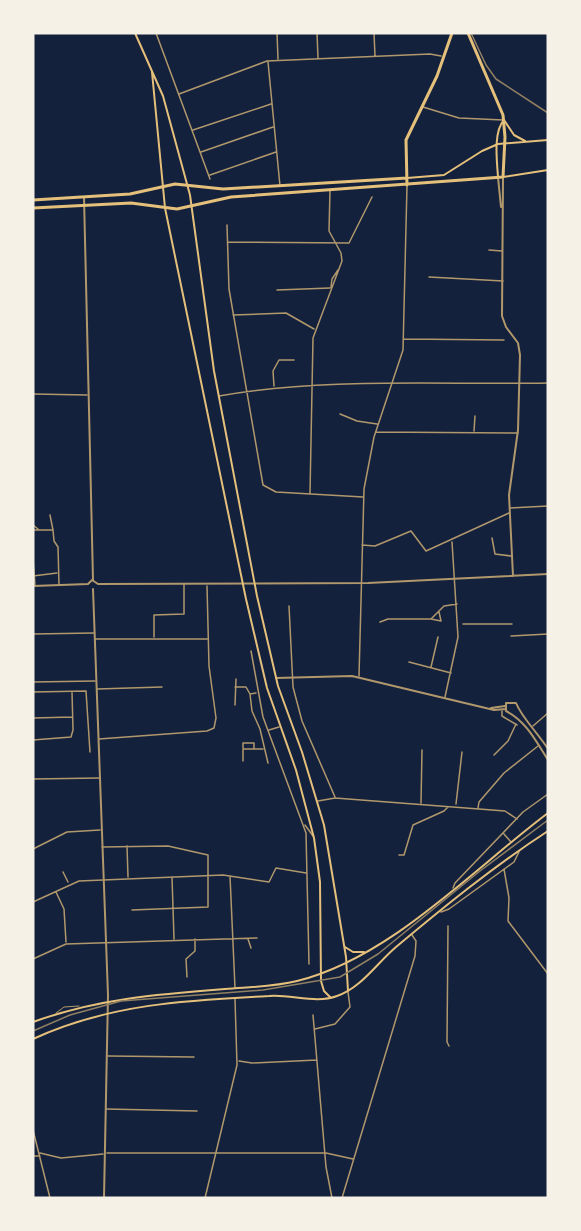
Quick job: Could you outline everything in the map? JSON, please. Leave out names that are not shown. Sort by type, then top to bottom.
[{"type":"main road","points":[[135,33],[163,96],[188,185],[218,396],[255,583],[276,678],[318,801],[344,946],[348,991]]},
{"type":"main road","points":[[407,185],[406,141],[445,58],[452,33]]},
{"type":"main road","points":[[468,33],[504,120],[514,135],[528,141]]},
{"type":"main road","points":[[152,69],[157,101],[165,208],[260,664],[304,795],[314,838],[320,882],[321,973],[324,991],[331,998]]},
{"type":"main road","points":[[503,177],[504,120]]},
{"type":"main road","points":[[498,177],[499,126],[504,120]]},
{"type":"main road","points":[[33,200],[135,194],[162,186],[188,185],[223,189],[444,175],[482,151],[498,144],[548,140]]},
{"type":"main road","points":[[33,208],[131,203],[177,209],[231,197],[503,177],[548,170]]},
{"type":"main road","points":[[33,1022],[108,1000],[273,986],[321,973],[346,963],[399,932],[548,813]]},
{"type":"main road","points":[[33,1039],[62,1026],[108,1012],[156,1003],[278,995],[331,998],[348,991],[411,934],[519,849],[548,831]]},
{"type":"main road","points":[[344,946],[353,952],[367,952]]},
{"type":"street","points":[[156,33],[209,177],[276,152]]},
{"type":"street","points":[[277,33],[278,61]]},
{"type":"street","points":[[317,33],[318,58]]},
{"type":"street","points":[[374,33],[375,56]]},
{"type":"street","points":[[178,94],[267,61],[432,54],[445,58]]},
{"type":"street","points":[[267,61],[280,186]]},
{"type":"street","points":[[192,130],[272,104]]},
{"type":"street","points":[[422,107],[459,118],[504,120]]},
{"type":"street","points":[[200,153],[274,126]]},
{"type":"street","points":[[498,177],[502,211]]},
{"type":"street","points":[[503,177],[503,319],[520,346],[518,433],[509,508],[513,576]]},
{"type":"street","points":[[359,677],[364,497],[375,432],[400,364],[404,339],[407,185]]},
{"type":"street","points":[[310,494],[310,384],[315,329],[339,270],[341,255],[329,231],[330,190]]},
{"type":"street","points":[[84,197],[93,580],[98,584],[361,583],[548,573]]},
{"type":"street","points":[[227,242],[349,243],[372,197]]},
{"type":"street","points":[[227,225],[228,282],[232,315],[262,483],[273,492],[364,497]]},
{"type":"street","points":[[489,250],[503,251]]},
{"type":"street","points":[[429,277],[503,281]]},
{"type":"street","points":[[277,290],[331,288]]},
{"type":"street","points":[[232,315],[288,313],[315,329]]},
{"type":"street","points":[[404,339],[504,340]]},
{"type":"street","points":[[274,387],[273,371],[279,360],[294,360]]},
{"type":"street","points":[[218,396],[246,390],[310,384],[548,383]]},
{"type":"street","points":[[33,394],[87,395]]},
{"type":"street","points":[[339,414],[357,421],[378,424]]},
{"type":"street","points":[[474,432],[475,416]]},
{"type":"street","points":[[375,432],[518,433]]},
{"type":"street","points":[[509,508],[548,506]]},
{"type":"street","points":[[362,545],[375,546],[411,531],[426,551],[510,513]]},
{"type":"street","points":[[50,515],[54,541],[58,547],[59,585]]},
{"type":"street","points":[[33,525],[42,530]]},
{"type":"street","points":[[33,530],[52,530]]},
{"type":"street","points":[[492,538],[495,554],[512,556]]},
{"type":"street","points":[[445,698],[458,640],[452,541]]},
{"type":"street","points":[[33,559],[34,586],[88,584],[93,580]]},
{"type":"street","points":[[34,576],[58,573]]},
{"type":"street","points":[[99,739],[214,728],[216,718],[208,639],[207,583]]},
{"type":"street","points":[[88,584],[93,589],[108,1000],[104,1198],[155,1198]]},
{"type":"street","points":[[93,589],[98,584]]},
{"type":"street","points":[[154,638],[154,615],[184,614],[184,584]]},
{"type":"street","points":[[431,619],[444,606],[457,604]]},
{"type":"street","points":[[289,606],[292,675],[302,721],[335,798]]},
{"type":"street","points":[[380,622],[388,619],[441,621],[439,611]]},
{"type":"street","points":[[464,624],[512,624]]},
{"type":"street","points":[[33,634],[95,633]]},
{"type":"street","points":[[511,636],[548,634]]},
{"type":"street","points":[[430,667],[438,637]]},
{"type":"street","points":[[95,639],[208,639]]},
{"type":"street","points":[[251,651],[257,693],[268,731],[304,825],[314,838]]},
{"type":"street","points":[[409,662],[451,673]]},
{"type":"street","points":[[276,678],[292,675],[359,677],[491,708],[504,708],[513,713],[548,760]]},
{"type":"street","points":[[235,705],[236,679]]},
{"type":"street","points":[[33,682],[97,681]]},
{"type":"street","points":[[40,682],[41,692]]},
{"type":"street","points":[[97,689],[162,687]]},
{"type":"street","points":[[235,687],[246,687],[250,694],[252,711],[268,763]]},
{"type":"street","points":[[57,691],[57,698]]},
{"type":"street","points":[[72,691],[73,741]]},
{"type":"street","points":[[33,692],[86,692],[90,752]]},
{"type":"street","points":[[250,694],[257,693]]},
{"type":"street","points":[[494,755],[508,741],[516,724],[502,716],[508,702],[514,702],[517,710],[533,726],[548,749]]},
{"type":"street","points":[[513,713],[517,710]]},
{"type":"street","points":[[533,726],[548,713]]},
{"type":"street","points":[[33,718],[73,717]]},
{"type":"street","points":[[268,731],[280,726]]},
{"type":"street","points":[[33,740],[69,738],[72,735]]},
{"type":"street","points":[[263,741],[271,738]]},
{"type":"street","points":[[243,760],[243,743],[254,743],[254,749]]},
{"type":"street","points":[[478,809],[479,802],[504,773],[539,746]]},
{"type":"street","points":[[243,749],[264,749]]},
{"type":"street","points":[[421,803],[422,750]]},
{"type":"street","points":[[456,806],[462,752]]},
{"type":"street","points":[[33,779],[100,777]]},
{"type":"street","points":[[453,888],[461,876],[517,819],[548,794]]},
{"type":"street","points":[[318,801],[335,798],[456,806],[504,811],[517,819]]},
{"type":"street","points":[[399,855],[404,855],[412,826],[444,812],[448,807]]},
{"type":"street","points":[[304,825],[309,964]]},
{"type":"street","points":[[33,849],[67,832],[102,829]]},
{"type":"street","points":[[504,834],[511,842]]},
{"type":"street","points":[[127,846],[128,878]]},
{"type":"street","points":[[102,847],[168,846],[208,855],[209,906],[132,910]]},
{"type":"street","points":[[441,912],[449,909],[516,861],[519,849]]},
{"type":"street","points":[[33,902],[69,884],[104,879],[230,875],[268,882],[276,868],[306,873]]},
{"type":"street","points":[[504,869],[509,898],[508,921],[548,974]]},
{"type":"street","points":[[63,873],[69,884]]},
{"type":"street","points":[[230,875],[235,988]]},
{"type":"street","points":[[172,877],[174,939]]},
{"type":"street","points":[[55,891],[64,909],[66,944]]},
{"type":"street","points":[[448,926],[447,1042],[449,1046]]},
{"type":"street","points":[[342,1198],[415,956],[416,941],[411,934]]},
{"type":"street","points":[[248,938],[251,948]]},
{"type":"street","points":[[33,959],[66,944],[257,938]]},
{"type":"street","points":[[187,977],[186,959],[195,951],[195,939]]},
{"type":"street","points":[[314,1029],[332,1025],[342,1019],[350,1006],[348,991]]},
{"type":"street","points":[[205,1198],[238,1060],[235,998]]},
{"type":"street","points":[[313,1015],[332,1198]]},
{"type":"street","points":[[107,1056],[194,1057]]},
{"type":"street","points":[[238,1060],[252,1063],[317,1060]]},
{"type":"street","points":[[106,1109],[197,1110]]},
{"type":"street","points":[[33,1131],[51,1198]]},
{"type":"street","points":[[33,1156],[40,1155],[47,1159],[105,1154],[326,1153],[354,1159]]},
{"type":"street","points":[[43,1164],[47,1159]]},
{"type":"tram line","points":[[471,33],[486,65],[496,79],[548,113]]},
{"type":"tram line","points":[[33,1031],[70,1015],[121,1001],[263,990],[340,977],[378,954],[480,871],[548,820]]}]
